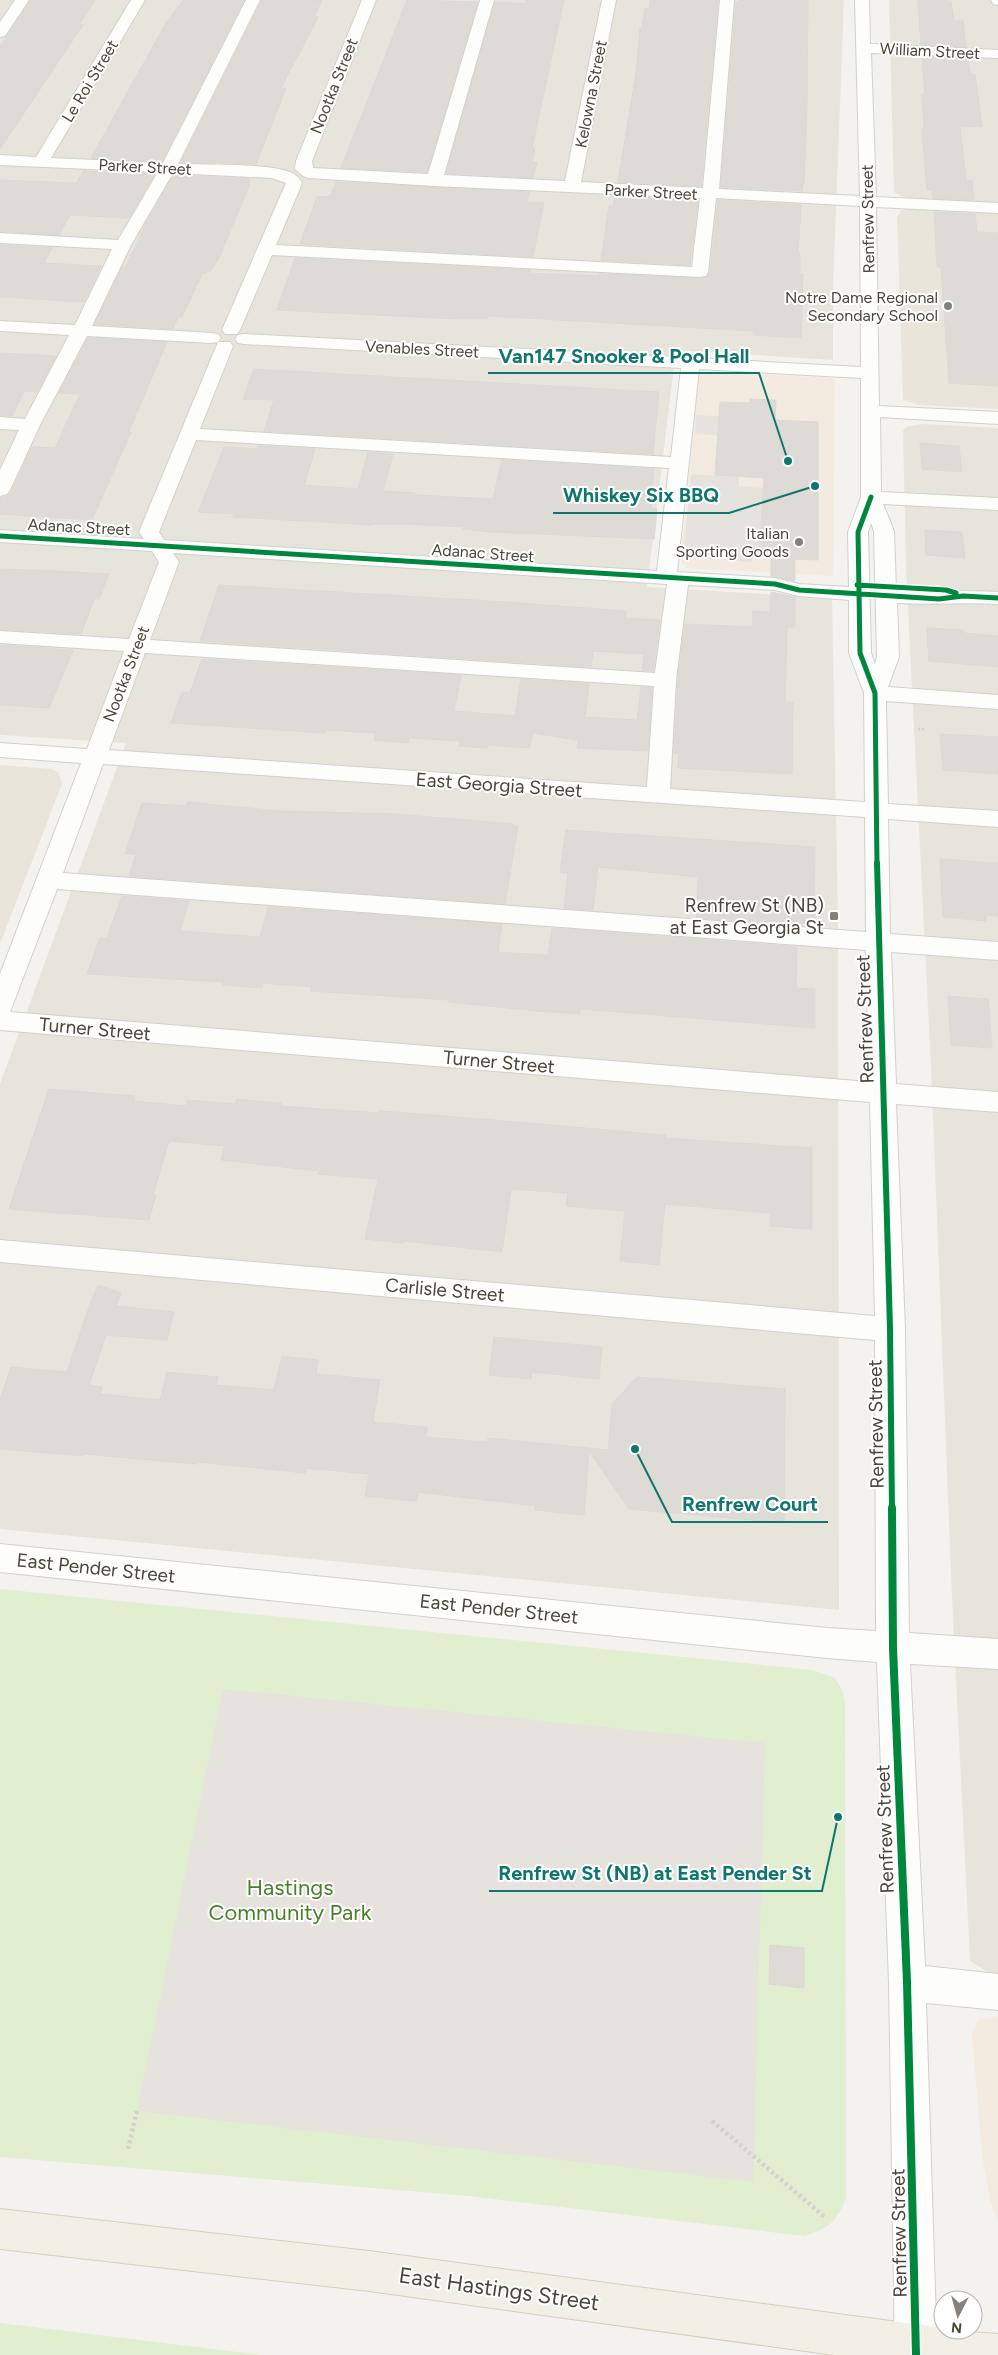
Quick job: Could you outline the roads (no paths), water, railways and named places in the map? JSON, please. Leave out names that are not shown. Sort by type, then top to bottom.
[{"type":"main road","name":"East Hastings Street","points":[[0,2229],[369,2271],[916,2350],[998,2355]]},
{"type":"street","points":[[0,33],[22,0]]},
{"type":"street","name":"Le Roi Street","points":[[41,162],[138,0]]},
{"type":"street","points":[[0,490],[123,245],[168,168],[253,0]]},
{"type":"street","name":"Nootka Street","points":[[0,1007],[169,562],[149,532],[294,182],[297,175],[303,169],[304,161],[368,0]]},
{"type":"street","points":[[434,181],[487,0]]},
{"type":"street","name":"Kelowna Street","points":[[572,188],[609,0]]},
{"type":"street","points":[[266,250],[700,272],[706,204],[712,185],[727,0]]},
{"type":"street","name":"Renfrew Street","points":[[862,0],[868,202],[871,497],[884,531],[888,657],[875,693]]},
{"type":"street","name":"William Street","points":[[863,48],[998,54]]},
{"type":"street","name":"Parker Street","points":[[0,160],[998,208]]},
{"type":"street","points":[[0,238],[123,245]]},
{"type":"street","name":"Venables Street","points":[[0,326],[869,373]]},
{"type":"street","points":[[658,796],[678,463],[690,364]]},
{"type":"street","points":[[870,411],[998,418]]},
{"type":"street","points":[[0,423],[31,425]]},
{"type":"street","points":[[188,434],[678,463]]},
{"type":"street","points":[[871,497],[998,504]]},
{"type":"street","name":"Renfrew Street","points":[[871,497],[858,532],[860,653],[875,693],[878,942],[890,1329],[893,1648],[907,1982],[916,2350]]},
{"type":"street","name":"Adanac Street","points":[[0,536],[775,584],[799,590],[859,590]]},
{"type":"street","points":[[886,591],[939,599],[963,596],[998,598]]},
{"type":"street","points":[[0,637],[665,680]]},
{"type":"street","points":[[875,693],[998,702]]},
{"type":"street","name":"East Georgia Street","points":[[0,750],[998,819]]},
{"type":"street","points":[[48,880],[998,951]]},
{"type":"street","name":"Turner Street","points":[[0,1021],[998,1102]]},
{"type":"street","name":"Carlisle Street","points":[[0,1251],[890,1329]]},
{"type":"street","name":"East Pender Street","points":[[0,1558],[812,1642],[998,1654]]},
{"type":"street","points":[[907,1982],[998,1992]]},
{"type":"place","name":"Notre Dame Regional Secondary School","points":[[948,306]]},
{"type":"place","name":"Van147 Snooker & Pool Hall","points":[[788,461]]},
{"type":"place","name":"Whiskey Six BBQ","points":[[815,486]]},
{"type":"place","name":"Italian Sporting Goods","points":[[799,542]]},
{"type":"place","name":"Renfrew St (NB) at East Georgia St","points":[[834,916]]},
{"type":"place","name":"Renfrew Court","points":[[635,1449]]},
{"type":"place","name":"Renfrew St (NB) at East Pender St","points":[[838,1817]]},
{"type":"park label","name":"Hastings Community Park","points":[[290,1900]]}]
